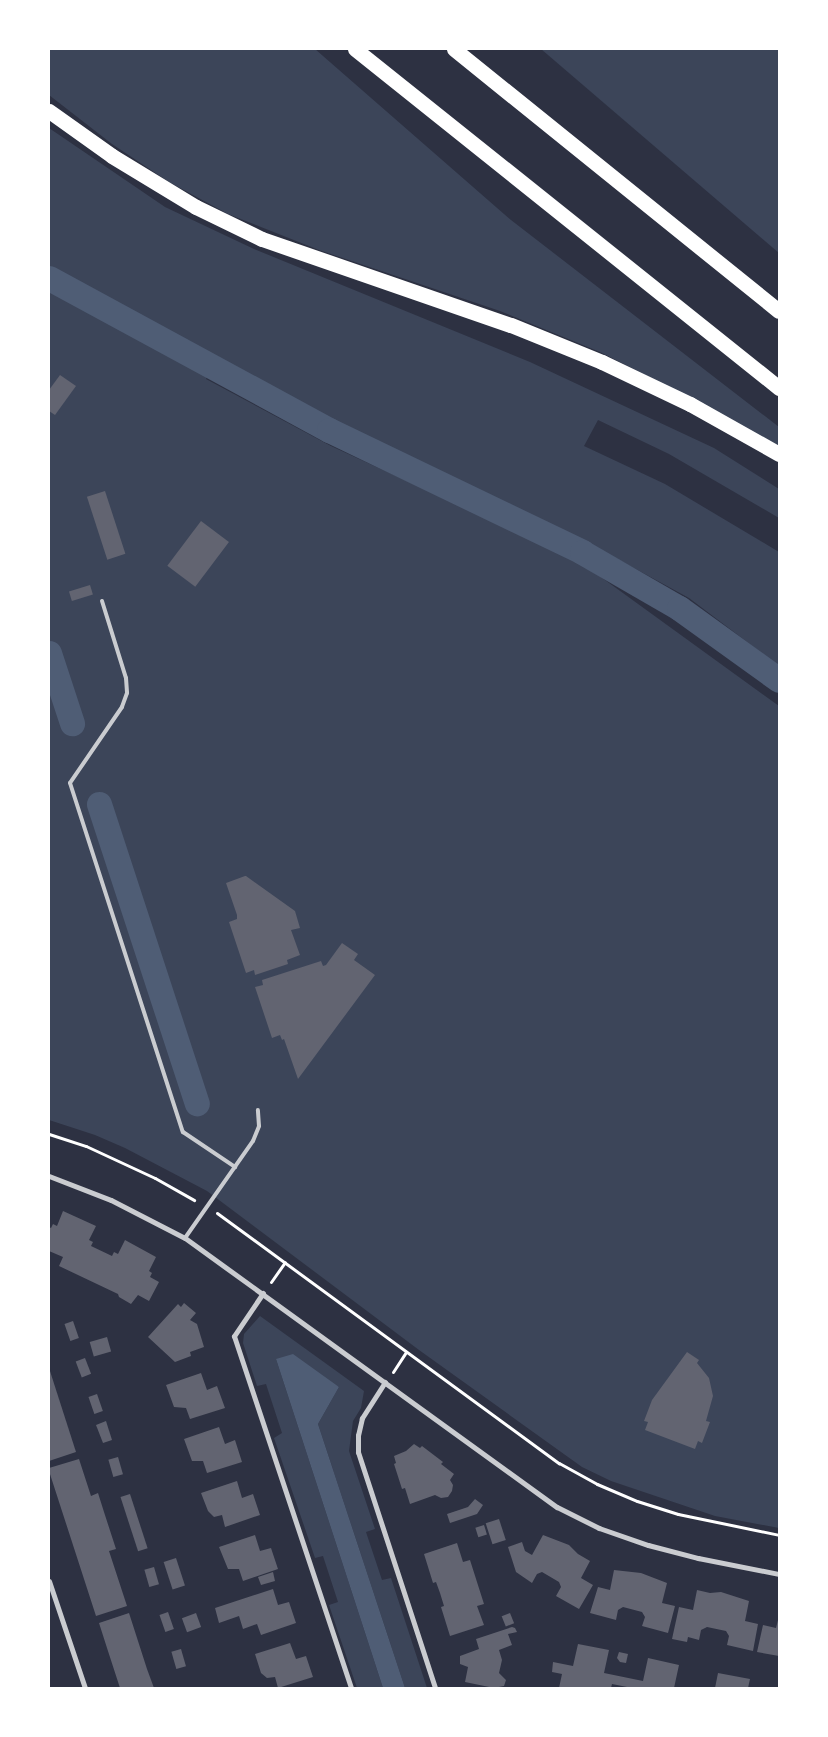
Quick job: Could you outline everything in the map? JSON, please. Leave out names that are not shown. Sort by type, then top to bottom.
[{"type":"highway","points":[[356,49],[779,388]]},
{"type":"highway","points":[[454,49],[779,311]]},
{"type":"highway","points":[[49,111],[112,156],[196,207],[262,239],[511,325],[602,362],[690,404],[779,454]]},
{"type":"street","points":[[49,1176],[111,1200],[185,1238],[264,1293],[518,1481],[557,1507],[599,1528],[648,1545],[698,1558],[779,1574]]},
{"type":"street","points":[[264,1293],[234,1336],[351,1688]]},
{"type":"street","points":[[385,1382],[362,1418],[358,1435],[358,1452],[435,1688]]},
{"type":"street","points":[[49,1581],[84,1688]]},
{"type":"lane","points":[[102,601],[126,678],[126,693],[122,707],[70,782],[183,1132],[235,1167]]},
{"type":"lane","points":[[185,1238],[257,1134],[259,1126],[258,1110]]},
{"type":"path","points":[[49,1134],[86,1146],[155,1178],[230,1221],[540,1449],[597,1484],[637,1501],[678,1514],[779,1535]]},
{"type":"path","points":[[264,1293],[285,1262]]},
{"type":"path","points":[[385,1382],[406,1352]]},
{"type":"shaded area","points":[[49,49],[315,49],[511,220],[779,427],[779,448],[691,398],[600,352],[500,311],[319,250],[228,214],[169,182],[112,144],[49,95]]},
{"type":"shaded area","points":[[541,49],[779,49],[779,253]]},
{"type":"shaded area","points":[[49,128],[165,207],[254,249],[530,362],[714,448],[779,489],[779,518],[669,454],[598,420],[584,446],[665,484],[779,552],[779,666],[689,598],[579,538],[336,421],[49,267]]},
{"type":"shaded area","points":[[49,281],[212,369],[206,379],[331,446],[576,559],[779,706],[779,1528],[715,1516],[611,1481],[582,1467],[419,1350],[207,1191],[125,1148],[95,1135],[49,1120]]},
{"type":"shaded area","points":[[260,1316],[364,1391],[361,1408],[353,1421],[349,1451],[375,1529],[366,1532],[382,1580],[391,1578],[427,1688],[405,1688],[318,1424],[339,1387],[276,1359],[383,1688],[357,1688],[329,1605],[338,1602],[323,1556],[315,1558],[274,1438],[282,1433],[266,1384],[257,1386],[243,1343],[244,1334]]},
{"type":"shaded area","points":[[293,1354],[339,1387],[318,1424],[405,1688],[383,1688],[276,1359]]},
{"type":"building","points":[[60,375],[76,386],[55,415],[49,411],[49,390]]},
{"type":"building","points":[[105,491],[125,554],[107,560],[87,497]]},
{"type":"building","points":[[201,521],[229,542],[195,587],[167,566]]},
{"type":"building","points":[[90,585],[93,595],[72,601],[69,591]]},
{"type":"building","points":[[246,876],[295,911],[300,928],[291,930],[300,955],[287,960],[288,964],[255,975],[254,970],[246,973],[229,922],[237,919],[237,915],[226,883]]},
{"type":"building","points":[[342,943],[358,954],[354,960],[375,975],[298,1079],[284,1039],[282,1040],[280,1035],[272,1038],[255,987],[263,985],[262,980],[321,961],[323,966],[326,965]]},
{"type":"building","points":[[63,1211],[96,1226],[89,1240],[93,1242],[91,1246],[112,1256],[114,1252],[118,1254],[125,1240],[156,1257],[149,1271],[152,1273],[150,1277],[159,1282],[149,1301],[138,1295],[131,1304],[119,1297],[118,1294],[59,1266],[63,1257],[49,1251],[49,1227],[51,1228],[53,1224],[57,1226]]},
{"type":"building","points":[[184,1303],[196,1313],[190,1320],[197,1324],[204,1347],[190,1352],[191,1356],[175,1362],[148,1337],[178,1304],[181,1307]]},
{"type":"building","points":[[73,1321],[79,1338],[70,1341],[64,1324]]},
{"type":"building","points":[[107,1337],[111,1351],[94,1356],[90,1342]]},
{"type":"building","points":[[687,1352],[699,1360],[697,1363],[709,1378],[713,1396],[706,1421],[710,1422],[702,1443],[698,1441],[695,1449],[645,1430],[648,1422],[644,1421],[652,1400]]},
{"type":"building","points":[[85,1358],[91,1374],[82,1377],[76,1362]]},
{"type":"building","points":[[49,1368],[76,1452],[49,1461]]},
{"type":"building","points":[[201,1373],[207,1390],[217,1386],[225,1408],[190,1419],[186,1408],[174,1407],[166,1385]]},
{"type":"building","points":[[97,1394],[103,1411],[94,1414],[88,1397]]},
{"type":"building","points":[[106,1421],[112,1440],[103,1443],[96,1425]]},
{"type":"building","points":[[219,1427],[225,1444],[235,1440],[242,1462],[207,1473],[203,1461],[192,1461],[184,1439]]},
{"type":"building","points":[[414,1444],[420,1448],[422,1446],[443,1462],[441,1464],[454,1474],[450,1480],[453,1485],[452,1491],[448,1497],[441,1498],[435,1495],[410,1504],[405,1488],[402,1489],[394,1464],[396,1463],[394,1456],[406,1451]]},
{"type":"building","points":[[118,1457],[123,1474],[113,1477],[108,1460]]},
{"type":"building","points":[[79,1459],[91,1496],[98,1493],[116,1549],[109,1551],[127,1606],[96,1616],[49,1471],[49,1468]]},
{"type":"building","points":[[237,1481],[242,1498],[253,1494],[260,1515],[225,1527],[222,1515],[214,1517],[208,1511],[201,1493]]},
{"type":"building","points":[[130,1494],[148,1548],[138,1551],[120,1497]]},
{"type":"building","points":[[475,1499],[483,1505],[477,1514],[450,1523],[447,1514],[468,1507]]},
{"type":"building","points":[[499,1519],[506,1540],[492,1544],[486,1523]]},
{"type":"building","points":[[484,1525],[487,1535],[478,1537],[475,1528]]},
{"type":"building","points":[[255,1535],[260,1551],[271,1548],[278,1569],[243,1581],[239,1569],[228,1569],[219,1547]]},
{"type":"building","points":[[543,1535],[569,1545],[578,1554],[590,1561],[581,1578],[593,1585],[579,1609],[556,1596],[561,1587],[559,1582],[542,1572],[537,1574],[532,1583],[516,1572],[508,1547],[522,1542],[525,1551],[532,1555]]},
{"type":"building","points":[[457,1543],[463,1562],[470,1560],[484,1604],[477,1606],[484,1625],[450,1636],[441,1607],[444,1606],[440,1593],[436,1582],[433,1583],[424,1554]]},
{"type":"building","points":[[176,1558],[185,1586],[173,1590],[164,1562]]},
{"type":"building","points":[[154,1567],[159,1584],[149,1587],[144,1570]]},
{"type":"building","points":[[614,1570],[641,1573],[667,1583],[662,1603],[675,1606],[668,1633],[642,1626],[645,1617],[642,1612],[623,1607],[618,1610],[616,1620],[590,1613],[598,1587],[610,1590]]},
{"type":"building","points":[[273,1572],[275,1581],[261,1585],[258,1577]]},
{"type":"building","points":[[273,1589],[278,1605],[289,1602],[296,1623],[261,1635],[257,1624],[243,1629],[239,1616],[219,1623],[215,1608]]},
{"type":"building","points":[[697,1590],[710,1593],[721,1592],[749,1601],[745,1621],[758,1624],[753,1651],[727,1645],[729,1636],[726,1631],[707,1627],[701,1630],[699,1640],[688,1637],[687,1642],[672,1639],[679,1607],[693,1610]]},
{"type":"building","points":[[168,1612],[174,1629],[165,1632],[159,1615]]},
{"type":"building","points":[[129,1613],[154,1688],[120,1688],[99,1623]]},
{"type":"building","points":[[196,1613],[201,1627],[187,1632],[182,1618]]},
{"type":"building","points":[[510,1613],[514,1623],[506,1627],[502,1616]]},
{"type":"building","points":[[779,1616],[779,1656],[757,1652],[763,1625],[776,1628]]},
{"type":"building","points":[[512,1627],[517,1632],[508,1634],[512,1645],[499,1650],[502,1660],[499,1673],[506,1680],[504,1686],[494,1688],[465,1682],[468,1667],[460,1664],[460,1656],[479,1649],[476,1639]]},
{"type":"building","points":[[290,1643],[296,1659],[306,1656],[313,1677],[278,1688],[275,1677],[267,1678],[261,1673],[255,1654]]},
{"type":"building","points":[[578,1644],[609,1650],[604,1673],[643,1681],[648,1658],[679,1665],[674,1688],[632,1688],[612,1684],[611,1688],[559,1688],[562,1674],[552,1672],[553,1662],[573,1666]]},
{"type":"building","points":[[181,1649],[186,1666],[176,1669],[171,1652]]},
{"type":"building","points":[[619,1652],[628,1654],[626,1663],[620,1662],[617,1658]]},
{"type":"building","points":[[718,1673],[750,1679],[748,1688],[715,1688]]},
{"type":"waterway","points":[[49,278],[329,430],[582,552],[679,608],[779,680]]},
{"type":"waterway","points":[[49,653],[72,723]]},
{"type":"waterway","points":[[99,804],[197,1103]]}]
